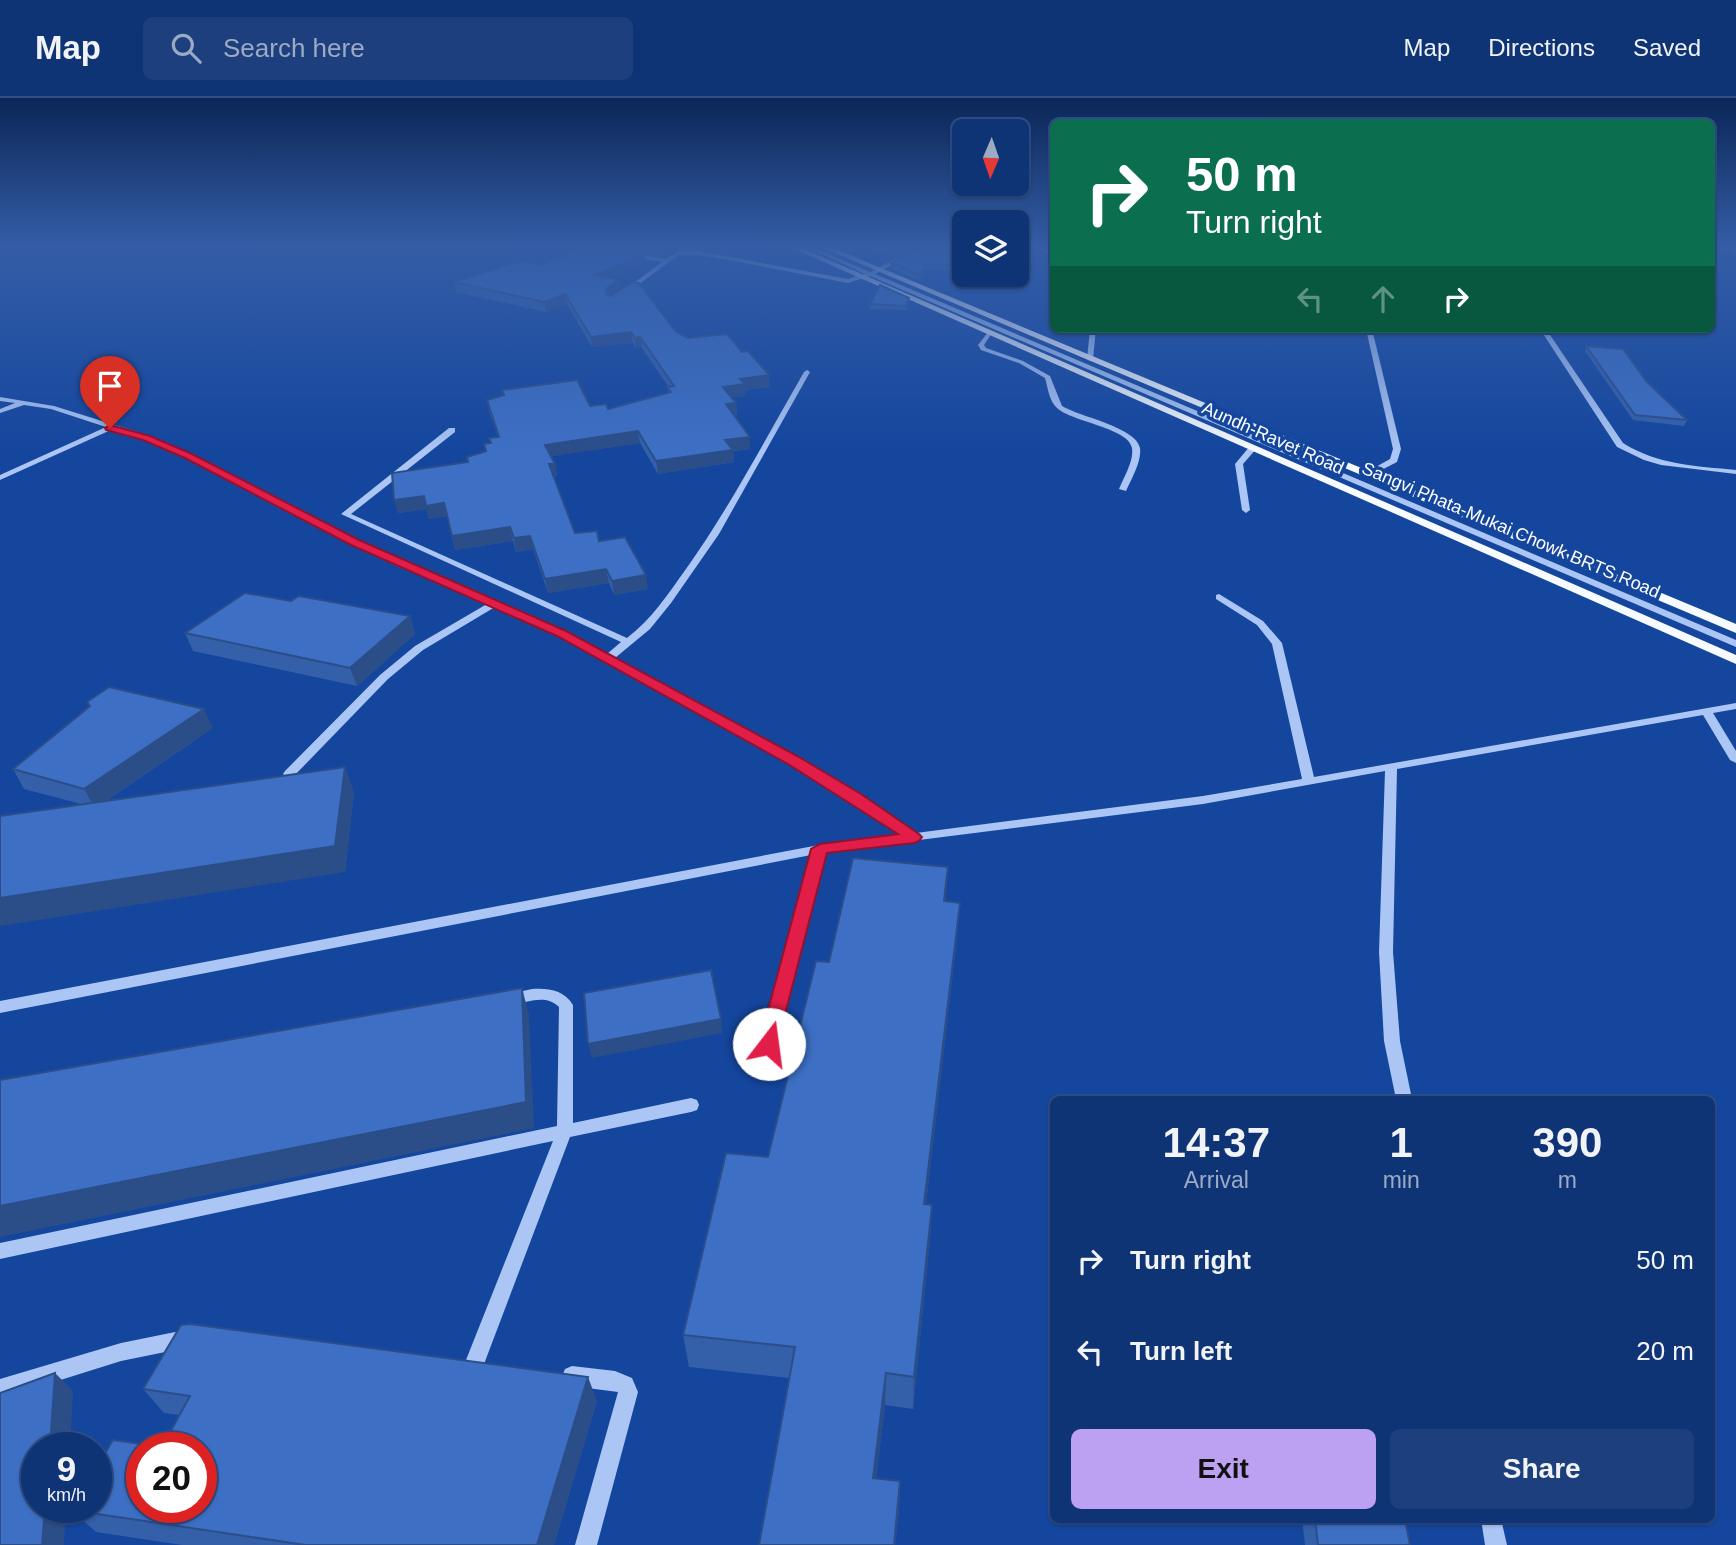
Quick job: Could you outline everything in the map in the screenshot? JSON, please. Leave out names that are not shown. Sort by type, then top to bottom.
[{"type":"main road","name":"Aundh-Ravet Road","points":[[954,316],[1736,660]]},
{"type":"main road","name":"Aundh-Ravet Road","points":[[977,316],[1090,359],[1736,629]]},
{"type":"street","name":"Sangvi Phata-Mukai Chowk BRTS Road","points":[[967,316],[1736,644]]},
{"type":"street","points":[[989,333],[981,345],[983,349],[1021,362],[1048,377],[1058,406],[1072,415],[1127,435],[1134,441],[1137,449],[1123,489]]},
{"type":"street","points":[[1090,359],[1093,333]]},
{"type":"street","points":[[1368,475],[1394,460],[1397,449],[1370,333]]},
{"type":"street","points":[[1546,333],[1620,445],[1632,453],[1673,465],[1736,472]]},
{"type":"street","points":[[608,658],[646,627],[668,601],[715,534],[807,372]]},
{"type":"street","points":[[0,399],[51,407],[147,438],[188,456],[355,542],[562,634],[793,761],[855,797],[914,837]]},
{"type":"street","points":[[0,411],[27,402]]},
{"type":"street","points":[[0,478],[110,428]]},
{"type":"street","points":[[452,430],[345,514],[629,642]]},
{"type":"street","points":[[1246,510],[1239,464],[1253,448]]},
{"type":"street","points":[[1219,597],[1260,623],[1277,643],[1309,782]]},
{"type":"street","points":[[289,774],[384,677],[419,648],[494,604]]},
{"type":"street","points":[[0,1007],[820,849],[1203,800],[1736,706]]},
{"type":"street","points":[[1706,711],[1736,760]]},
{"type":"street","points":[[1391,767],[1386,952],[1392,1041],[1403,1096]]},
{"type":"street","points":[[769,1044],[820,849]]},
{"type":"street","points":[[491,1003],[551,994],[561,998],[566,1005],[565,1130],[467,1364],[500,1368]]},
{"type":"street","points":[[0,1251],[691,1105]]},
{"type":"street","points":[[0,1389],[146,1346],[205,1337]]},
{"type":"street","points":[[551,1374],[615,1381],[625,1385],[628,1392],[586,1545]]},
{"type":"street","points":[[1492,1523],[1496,1545]]},
{"type":"building","points":[[578,316],[664,316],[676,332],[688,338],[727,334],[742,352],[748,351],[769,375],[740,379],[745,384],[723,387],[736,403],[726,404],[750,437],[725,440],[733,450],[656,461],[638,431],[545,445],[555,464],[549,464],[575,533],[597,531],[599,541],[625,537],[646,575],[612,581],[606,569],[545,579],[530,536],[514,538],[510,527],[452,536],[444,503],[426,506],[424,496],[394,500],[392,473],[468,462],[467,457],[486,451],[484,444],[491,443],[489,438],[499,437],[487,400],[504,395],[502,390],[577,380],[590,406],[606,404],[608,409],[671,392],[667,387],[674,386],[640,337],[635,338],[631,332],[591,337]]},
{"type":"building","points":[[1586,346],[1623,349],[1647,382],[1687,420],[1635,415]]},
{"type":"building","points":[[245,593],[291,601],[299,596],[410,616],[350,668],[185,633]]},
{"type":"building","points":[[109,687],[204,709],[84,789],[13,769],[90,706],[87,702]]},
{"type":"building","points":[[345,767],[335,846],[0,898],[0,816]]},
{"type":"building","points":[[853,858],[948,867],[944,901],[960,903],[924,1204],[932,1205],[914,1377],[886,1373],[873,1478],[900,1481],[894,1545],[759,1545],[795,1347],[683,1335],[726,1153],[768,1157],[816,961],[829,962]]},
{"type":"building","points":[[711,970],[721,1019],[588,1044],[584,993]]},
{"type":"building","points":[[522,988],[526,1102],[0,1206],[0,1080]]},
{"type":"building","points":[[190,1324],[588,1377],[537,1545],[305,1545],[158,1523],[217,1523],[217,1432],[170,1432],[190,1396],[143,1389],[181,1325]]},
{"type":"building","points":[[55,1373],[51,1432],[21,1432],[21,1523],[44,1523],[42,1545],[0,1545],[0,1393]]},
{"type":"building","points":[[113,1440],[126,1442],[126,1518],[112,1516]]},
{"type":"building","points":[[1315,1523],[1406,1523],[1410,1545],[1318,1545]]},
{"type":"route","points":[[110,428],[147,438],[188,456],[403,565],[562,634],[793,761],[855,797],[914,837],[820,849],[769,1044]]}]
